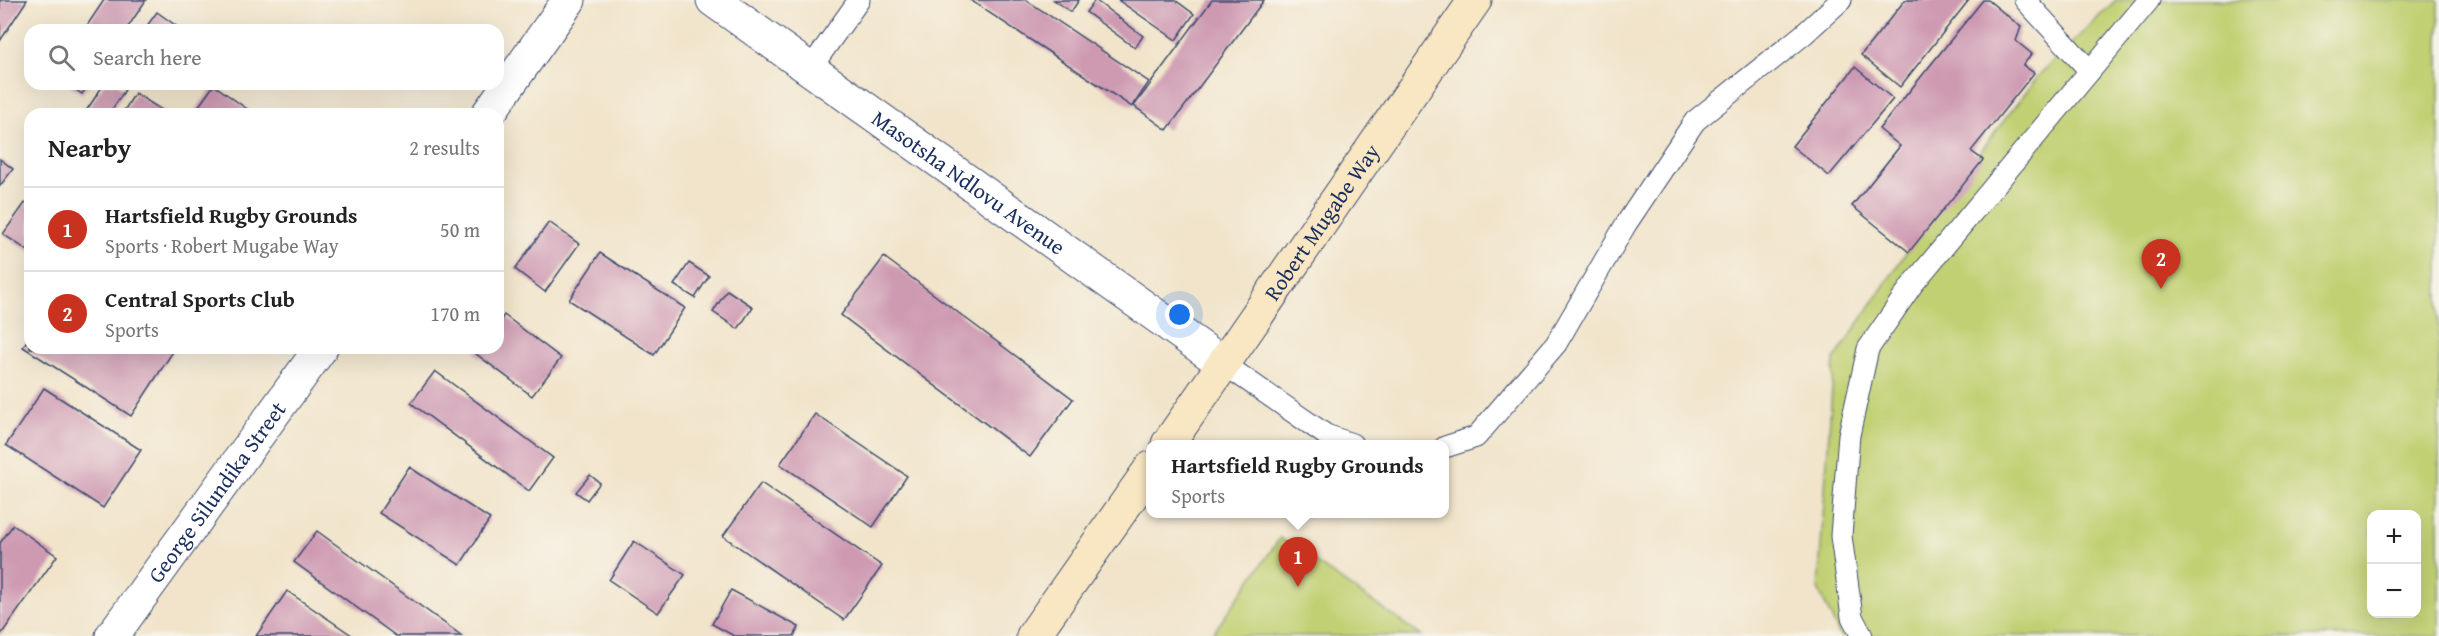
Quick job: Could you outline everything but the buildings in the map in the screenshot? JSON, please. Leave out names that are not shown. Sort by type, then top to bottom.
[{"type":"main road","name":"Robert Mugabe Way","points":[[1170,440],[1475,0]]},
{"type":"main road","points":[[1033,636],[1146,475]]},
{"type":"street","points":[[492,108],[568,0]]},
{"type":"street","name":"Masotsha Ndlovu Avenue","points":[[713,0],[1224,364]]},
{"type":"street","name":"George Silundika Street","points":[[112,636],[317,354]]},
{"type":"lane","points":[[810,69],[859,0]]},
{"type":"lane","points":[[1449,446],[1476,437],[1556,344],[1626,224],[1695,121],[1804,34],[1841,0]]},
{"type":"lane","points":[[2025,0],[2090,71]]},
{"type":"lane","points":[[1862,636],[1852,617],[1841,536],[1849,435],[1868,349],[1912,285],[2149,0]]},
{"type":"lane","points":[[1224,364],[1326,435],[1340,440]]},
{"type":"green space","points":[[2116,0],[2439,0],[2439,636],[1840,636],[1818,589],[1834,360],[1930,217],[2039,75]]},
{"type":"green space","points":[[1280,538],[1422,636],[1211,636]]},
{"type":"place","name":"Central Sports Club","points":[[2161,289]]},
{"type":"place","name":"Hartsfield Rugby Grounds","points":[[1298,587]]}]
